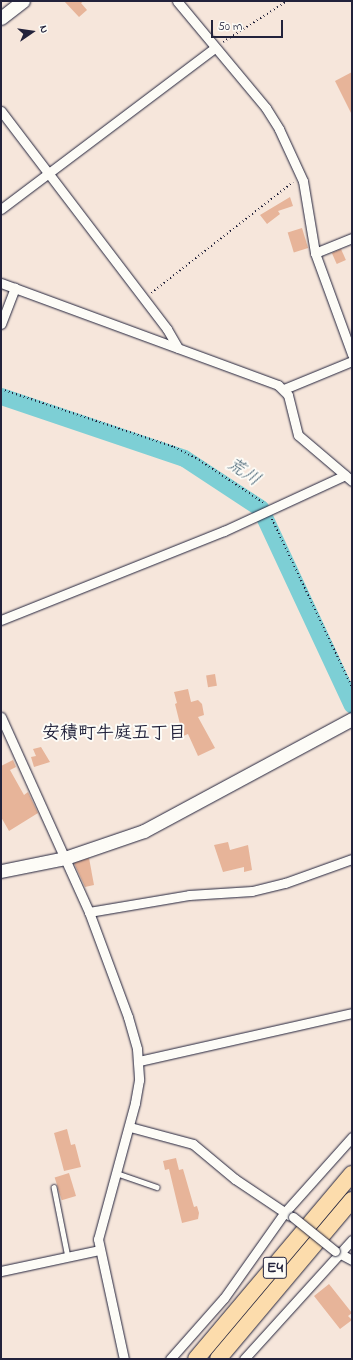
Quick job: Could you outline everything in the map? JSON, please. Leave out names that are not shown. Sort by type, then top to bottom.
[{"type":"highway","name":"E4","points":[[196,1359],[352,1174]]},
{"type":"highway","name":"E4","points":[[218,1359],[352,1200]]},
{"type":"street","points":[[1,18],[23,1]]},
{"type":"street","points":[[177,1],[266,108],[301,176],[315,253],[352,354]]},
{"type":"street","points":[[1,209],[215,48]]},
{"type":"street","points":[[1,111],[144,299],[178,348]]},
{"type":"street","points":[[315,253],[352,238]]},
{"type":"street","points":[[1,283],[178,348],[284,389],[352,361]]},
{"type":"street","points":[[1,324],[15,288]]},
{"type":"street","points":[[1,620],[349,478],[298,435],[284,389]]},
{"type":"street","points":[[1,717],[89,912],[128,1017],[139,1061],[138,1090],[130,1127],[98,1239],[99,1250],[124,1359]]},
{"type":"street","points":[[1,871],[65,858],[144,831],[352,719]]},
{"type":"street","points":[[89,912],[188,895],[252,891],[285,884],[352,859]]},
{"type":"street","points":[[139,1061],[352,1013]]},
{"type":"street","points":[[130,1127],[193,1144],[235,1179],[289,1215],[338,1253],[352,1260]]},
{"type":"street","points":[[170,1359],[224,1298],[352,1137]]},
{"type":"street","points":[[244,1359],[338,1253],[352,1240]]},
{"type":"street","points":[[1,1271],[99,1250]]},
{"type":"lane","points":[[116,1173],[157,1187]]},
{"type":"lane","points":[[54,1187],[68,1257]]},
{"type":"path","points":[[215,48],[287,1]]},
{"type":"path","points":[[144,299],[301,176]]},
{"type":"path","points":[[1,389],[184,452],[258,498],[268,510],[352,687]]},
{"type":"building","points":[[64,1],[84,1],[81,3],[87,10],[79,17]]},
{"type":"building","points":[[352,72],[352,115],[335,81]]},
{"type":"building","points":[[290,197],[293,206],[278,211],[280,214],[267,224],[260,215]]},
{"type":"building","points":[[302,228],[308,248],[294,252],[288,232]]},
{"type":"building","points":[[341,249],[346,260],[337,264],[332,253]]},
{"type":"building","points":[[215,674],[217,686],[208,687],[206,675]]},
{"type":"building","points":[[188,689],[191,702],[198,700],[202,704],[204,715],[198,717],[215,748],[198,756],[188,734],[183,736],[175,704],[177,703],[174,692]]},
{"type":"building","points":[[41,747],[50,762],[34,767],[31,757],[36,756],[33,749]]},
{"type":"building","points":[[13,760],[16,767],[10,770],[24,795],[28,792],[38,813],[9,831],[1,817],[1,766]]},
{"type":"building","points":[[228,842],[230,850],[248,845],[252,870],[244,872],[244,867],[223,872],[214,845]]},
{"type":"building","points":[[89,858],[94,885],[85,887],[74,863]]},
{"type":"building","points":[[67,1129],[71,1145],[75,1144],[81,1167],[64,1171],[54,1133]]},
{"type":"building","points":[[176,1158],[179,1170],[183,1169],[194,1207],[197,1206],[199,1213],[198,1219],[182,1223],[169,1169],[165,1170],[163,1161]]},
{"type":"building","points":[[69,1173],[76,1196],[62,1200],[55,1177]]},
{"type":"building","points":[[329,1284],[352,1313],[348,1316],[352,1320],[340,1329],[314,1296]]},
{"type":"waterway","name":"荒川","points":[[1,396],[184,458],[260,508],[352,705]]},
{"type":"district","name":"安積町牛庭五丁目","points":[[114,734]]}]
